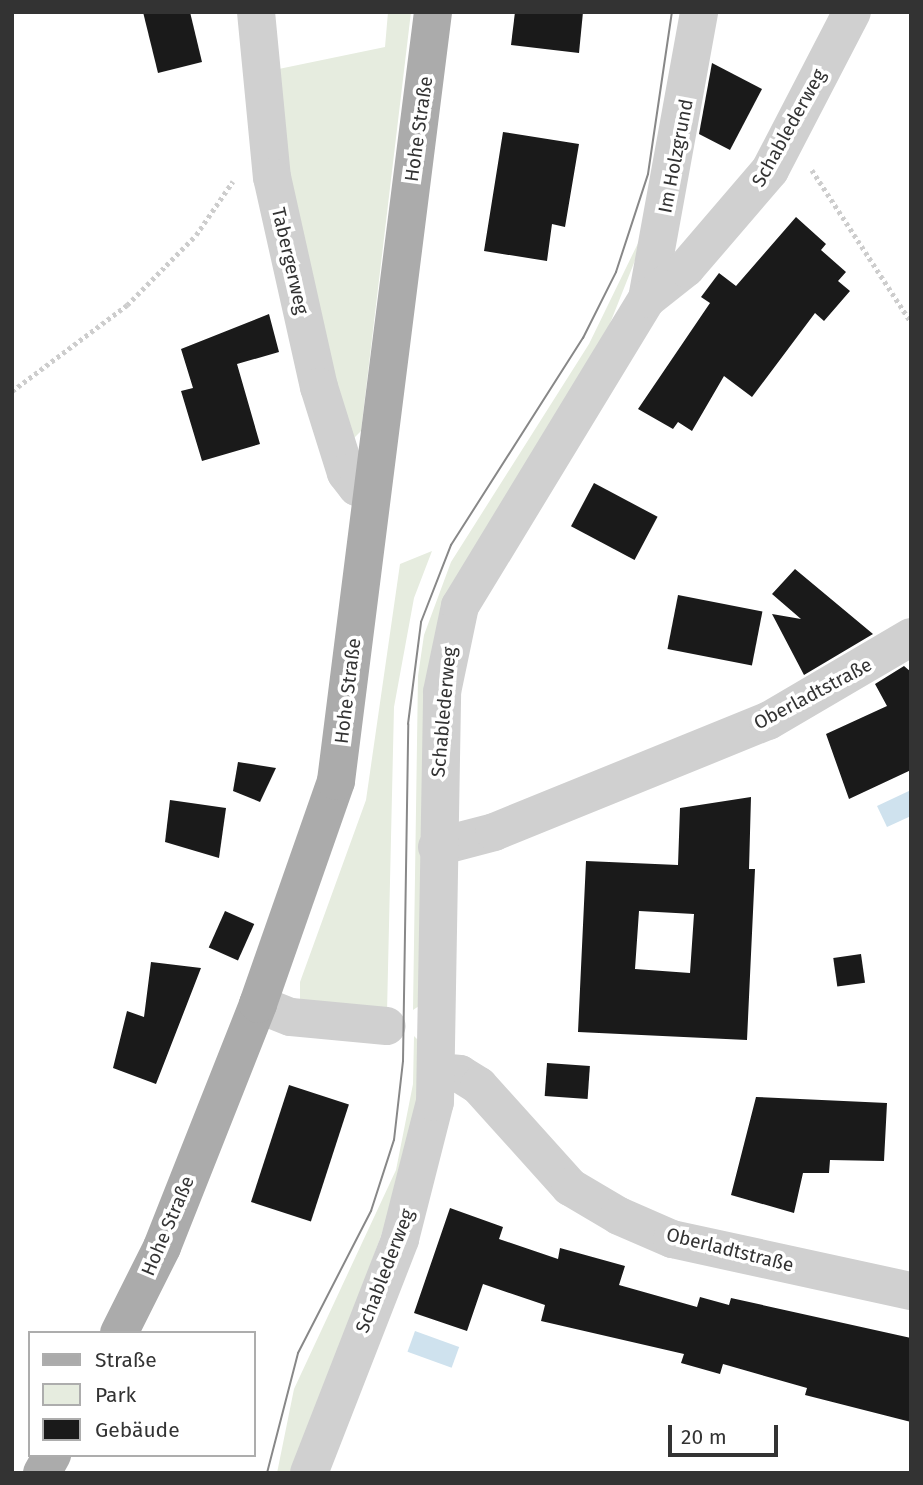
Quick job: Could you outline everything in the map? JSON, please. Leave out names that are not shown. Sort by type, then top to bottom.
[{"type":"main road","name":"Hohe Straße","points":[[120,1331],[162,1247],[258,1004],[336,781],[433,12]]},
{"type":"street","name":"Tabergerweg","points":[[256,12],[285,245],[335,449],[357,487],[371,491]]},
{"type":"street","name":"Im Holzgrund","points":[[647,299],[699,12]]},
{"type":"street","name":"Schablederweg","points":[[309,1473],[400,1239],[423,1162],[439,1072],[414,1024],[438,847],[442,692],[460,606],[647,299],[741,209],[789,134],[852,12]]},
{"type":"street","name":"Oberladtstraße","points":[[438,847],[495,832],[768,721],[911,637]]},
{"type":"street","points":[[258,1004],[291,1017],[414,1024]]},
{"type":"street","name":"Oberladtstraße","points":[[439,1072],[460,1074],[479,1086],[570,1187],[619,1216],[672,1239],[911,1291]]},
{"type":"path","points":[[789,134],[911,322]]},
{"type":"path","points":[[12,391],[127,305],[196,234],[238,169]]},
{"type":"green space","points":[[388,12],[411,12],[361,431],[354,438],[341,427],[269,71],[385,47]]},
{"type":"green space","points":[[659,200],[607,331],[461,570],[419,1006],[413,1010],[418,676],[424,635],[451,562],[589,344]]},
{"type":"green space","points":[[432,551],[414,598],[394,707],[387,1013],[300,1000],[300,982],[366,800],[400,564]]},
{"type":"green space","points":[[414,1036],[424,1046],[411,1153],[295,1473],[277,1473],[294,1389],[396,1170],[413,1084]]},
{"type":"water","points":[[911,790],[911,816],[887,827],[877,806]]},
{"type":"water","points":[[415,1331],[459,1347],[452,1368],[407,1352]]},
{"type":"building","points":[[143,12],[190,12],[202,62],[158,73]]},
{"type":"building","points":[[515,12],[583,12],[579,53],[511,45]]},
{"type":"building","points":[[712,63],[762,89],[730,150],[699,134]]},
{"type":"building","points":[[503,132],[579,144],[565,227],[552,224],[547,261],[484,251]]},
{"type":"building","points":[[796,217],[826,244],[821,250],[846,272],[838,281],[850,291],[824,321],[815,313],[752,397],[724,376],[692,431],[678,422],[673,429],[638,409],[710,303],[701,297],[719,273],[736,286]]},
{"type":"building","points":[[269,314],[279,352],[237,364],[260,444],[202,461],[181,391],[193,388],[181,349]]},
{"type":"building","points":[[594,483],[658,517],[635,560],[571,526]]},
{"type":"building","points":[[795,569],[873,634],[804,675],[772,614],[801,619],[772,594]]},
{"type":"building","points":[[678,595],[762,611],[752,665],[668,649]]},
{"type":"building","points":[[904,666],[911,672],[911,770],[849,799],[826,734],[887,706],[875,684]]},
{"type":"building","points":[[238,762],[276,768],[260,802],[233,791]]},
{"type":"building","points":[[751,797],[749,869],[755,869],[747,1040],[578,1032],[586,861],[678,865],[680,808]],"holes":[[[639,911],[694,914],[690,973],[635,969]]]},
{"type":"building","points":[[170,800],[226,808],[219,858],[165,842]]},
{"type":"building","points":[[225,911],[254,924],[238,961],[209,948]]},
{"type":"building","points":[[861,954],[865,983],[837,987],[833,958]]},
{"type":"building","points":[[151,962],[201,968],[156,1084],[113,1068],[127,1011],[144,1017]]},
{"type":"building","points":[[547,1063],[590,1066],[588,1099],[545,1096]]},
{"type":"building","points":[[289,1085],[349,1104],[311,1221],[251,1202]]},
{"type":"building","points":[[756,1097],[887,1103],[884,1161],[830,1160],[829,1173],[803,1173],[794,1213],[731,1195]]},
{"type":"building","points":[[450,1208],[503,1227],[499,1239],[558,1259],[560,1248],[625,1266],[619,1285],[697,1307],[700,1297],[729,1305],[731,1298],[911,1338],[911,1422],[805,1395],[807,1388],[723,1364],[720,1374],[681,1363],[684,1354],[541,1321],[545,1305],[483,1284],[467,1331],[414,1313]]},
{"type":"tram line","points":[[267,1473],[298,1353],[371,1211],[394,1140],[403,1061],[408,724],[421,622],[451,545],[583,338],[616,272],[648,174],[672,12]]}]
